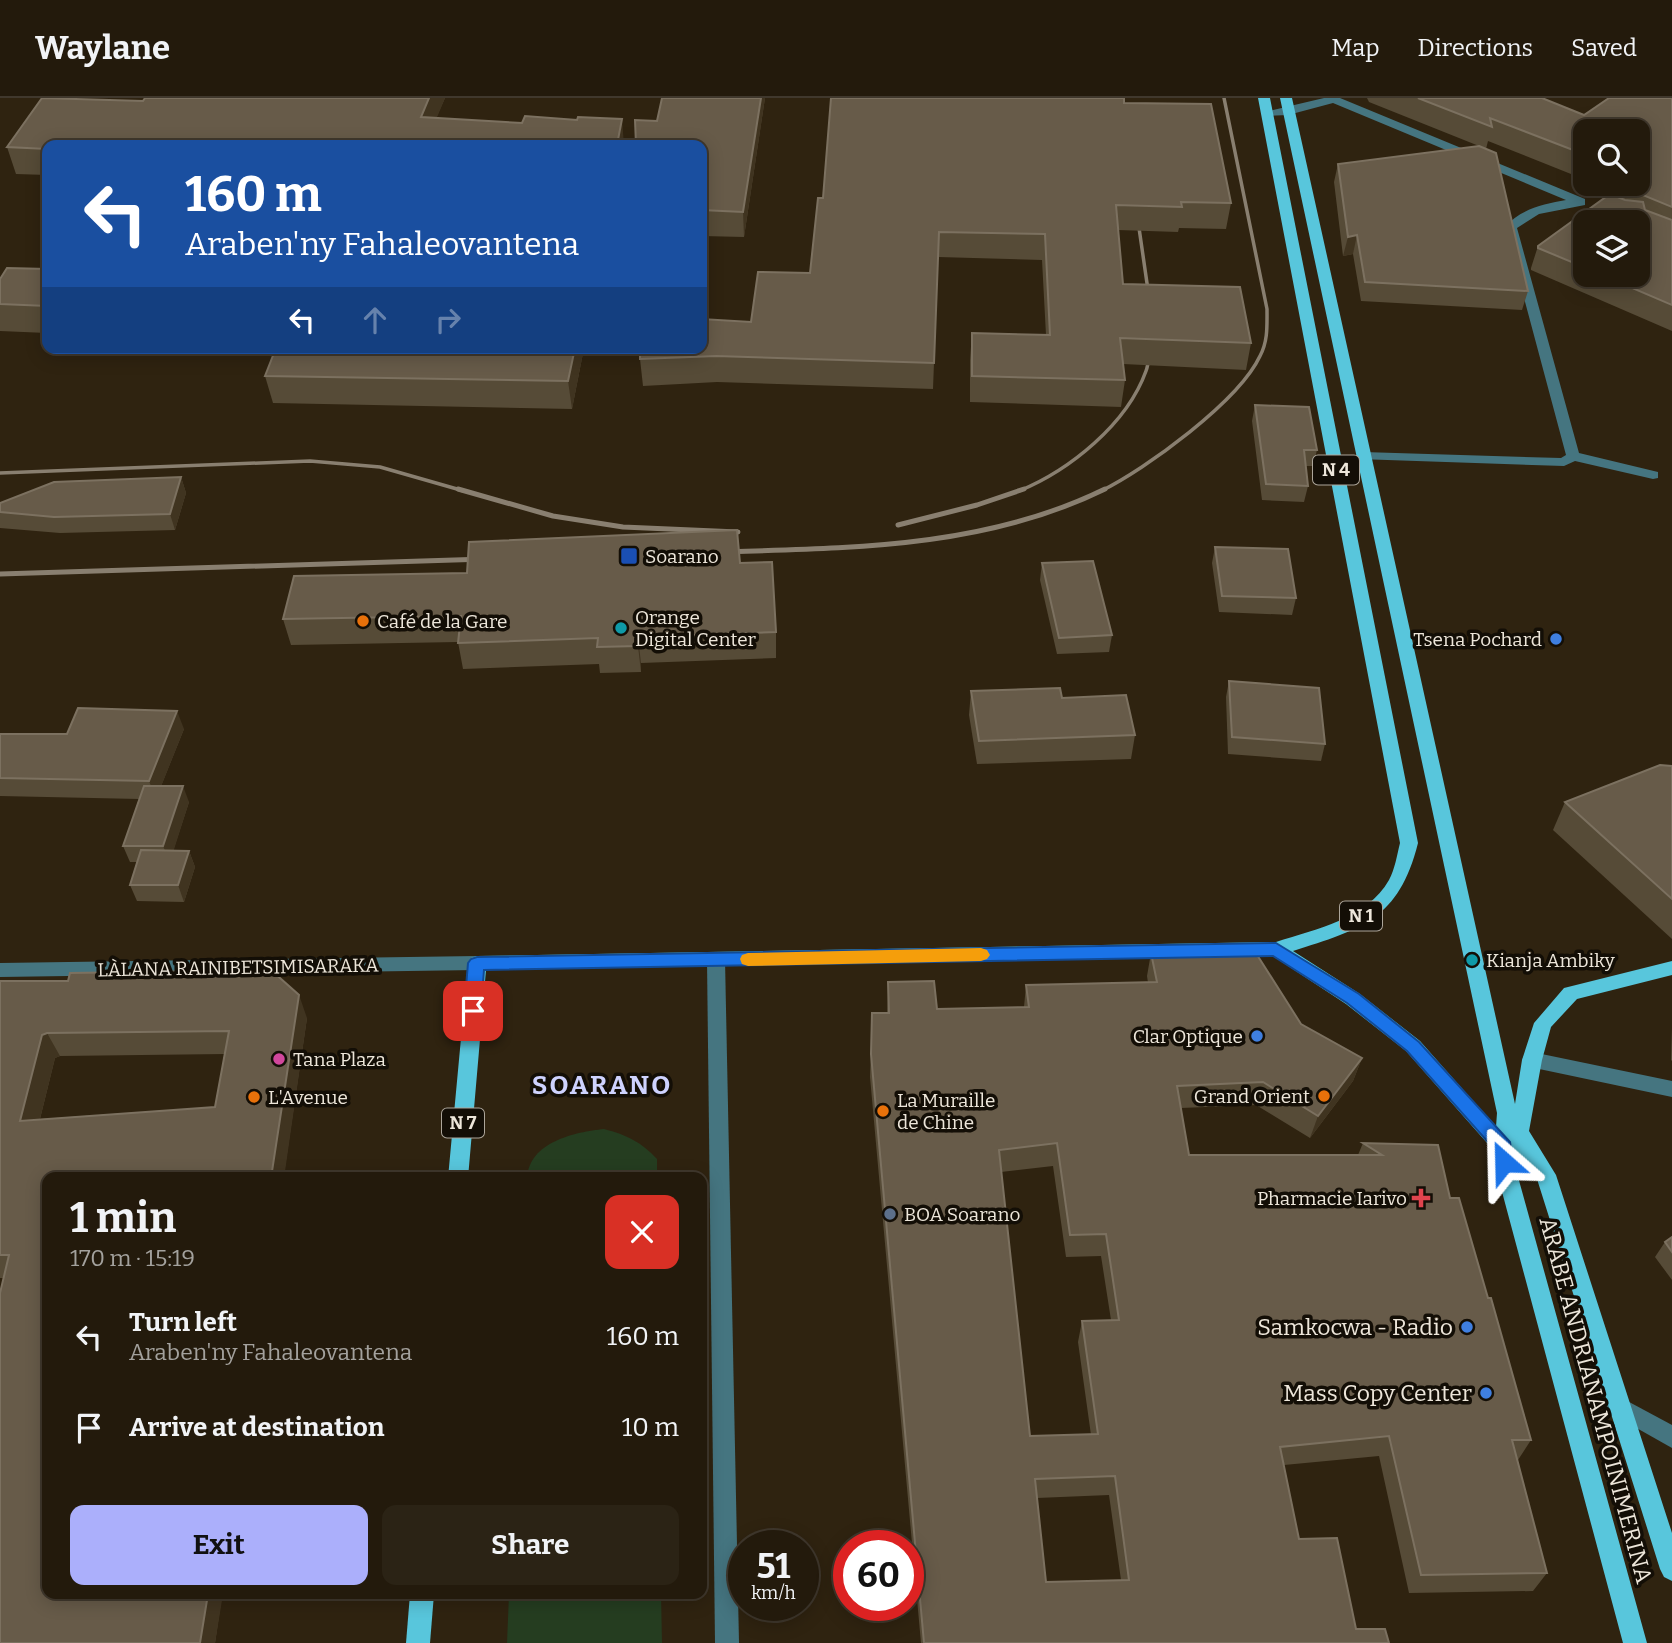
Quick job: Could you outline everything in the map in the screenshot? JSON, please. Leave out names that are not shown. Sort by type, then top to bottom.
[{"type":"main road","name":"N 4","points":[[1265,105],[1409,843]]},
{"type":"main road","name":"N 4","points":[[1287,105],[1440,808],[1514,1121]]},
{"type":"main road","name":"N 1","points":[[477,963],[1276,949],[1348,925],[1376,907],[1397,881],[1409,843]]},
{"type":"main road","points":[[1276,949],[1353,999],[1413,1046],[1503,1148],[1546,1175]]},
{"type":"main road","name":"N 7","points":[[459,1172],[477,963]]},
{"type":"main road","points":[[1514,1121],[1543,1023],[1571,993],[1666,969]]},
{"type":"main road","name":"ARABE ANDRIANAMPOINIMERINA","points":[[1514,1121],[1503,1148],[1504,1162],[1636,1643]]},
{"type":"main road","name":"ARABE ANDRIANAMPOINIMERINA","points":[[1514,1121],[1546,1175],[1672,1569]]},
{"type":"main road","points":[[418,1643],[422,1599]]},
{"type":"street","points":[[1265,105],[1332,99],[1586,204],[1546,208],[1519,218],[1511,227],[1573,456]]},
{"type":"street","points":[[1363,456],[1564,462],[1573,456],[1653,475]]},
{"type":"street","points":[[716,960],[727,1643]]},
{"type":"street","name":"LÀLANA RAINIBETSIMISARAKA","points":[[0,970],[477,963]]},
{"type":"street","points":[[1532,1060],[1672,1089]]},
{"type":"street","points":[[1618,1406],[1672,1437]]},
{"type":"green space","points":[[604,1129],[633,1140],[657,1159],[657,1172],[528,1172],[536,1156],[545,1147],[580,1133]]},
{"type":"green space","points":[[509,1599],[661,1599],[662,1643],[507,1643]]},
{"type":"building","points":[[42,98],[143,101],[145,98],[429,98],[421,117],[522,123],[525,116],[577,120],[578,117],[622,119],[618,140],[42,140],[42,149],[7,147]]},
{"type":"building","points":[[662,98],[761,98],[743,212],[707,210],[707,140],[636,140],[635,120],[657,121]]},
{"type":"building","points":[[831,98],[1124,98],[1124,103],[1211,104],[1231,203],[1181,202],[1182,207],[1116,205],[1123,284],[1240,287],[1251,343],[1120,338],[1125,380],[972,376],[972,333],[1050,335],[1045,234],[939,232],[934,363],[716,356],[640,359],[640,354],[707,354],[707,319],[751,322],[758,272],[810,273],[818,198],[823,198]]},
{"type":"building","points":[[1418,98],[1542,98],[1584,115],[1609,98],[1672,98],[1672,207],[1645,196],[1650,196],[1650,119],[1573,119],[1573,150],[1490,118],[1492,127]]},
{"type":"building","points":[[1479,146],[1496,153],[1528,291],[1365,282],[1357,235],[1348,237],[1338,164]]},
{"type":"building","points":[[1607,196],[1615,196],[1643,202],[1645,210],[1588,210]]},
{"type":"building","points":[[1650,212],[1672,220],[1672,305],[1630,287],[1650,287]]},
{"type":"building","points":[[1573,221],[1573,263],[1538,246]]},
{"type":"building","points":[[7,268],[42,269],[42,306],[0,304],[0,279]]},
{"type":"building","points":[[274,354],[574,354],[568,381],[265,376]]},
{"type":"building","points":[[1255,405],[1309,407],[1317,450],[1304,450],[1308,486],[1266,484]]},
{"type":"building","points":[[181,477],[170,514],[54,517],[0,512],[0,503],[54,482]]},
{"type":"building","points":[[737,530],[740,563],[772,562],[776,632],[638,637],[638,646],[597,647],[598,638],[458,643],[461,616],[283,619],[294,576],[467,573],[469,542]]},
{"type":"building","points":[[1215,547],[1288,549],[1296,598],[1222,596]]},
{"type":"building","points":[[1093,561],[1112,635],[1059,638],[1042,563]]},
{"type":"building","points":[[1229,681],[1319,688],[1325,744],[1232,737]]},
{"type":"building","points":[[1060,688],[1062,698],[1126,695],[1135,735],[979,741],[971,691]]},
{"type":"building","points":[[78,708],[177,711],[149,781],[0,778],[0,734],[67,734]]},
{"type":"building","points":[[1660,765],[1672,766],[1672,899],[1565,802]]},
{"type":"building","points":[[144,786],[183,786],[163,846],[123,846]]},
{"type":"building","points":[[141,850],[189,851],[178,885],[130,885]]},
{"type":"building","points":[[1254,950],[1301,1024],[1362,1058],[1318,1116],[1263,1082],[1177,1086],[1189,1155],[1382,1155],[1363,1143],[1438,1145],[1450,1198],[1459,1198],[1488,1298],[1491,1298],[1531,1440],[1512,1440],[1547,1573],[1421,1575],[1389,1436],[1280,1447],[1299,1539],[1337,1538],[1356,1629],[1385,1629],[1389,1643],[924,1643],[924,1530],[914,1530],[871,1054],[872,1013],[889,1013],[888,982],[934,981],[937,1009],[1029,1007],[1026,985],[1157,982],[1151,953]],"holes":[[[1057,1143],[1070,1235],[1106,1234],[1119,1320],[1082,1321],[1098,1434],[1030,1436],[999,1150]],[[1115,1476],[1129,1580],[1046,1582],[1035,1479]]]},
{"type":"building","points":[[271,970],[299,995],[272,1172],[42,1172],[42,1599],[207,1599],[200,1643],[0,1643],[0,1293],[9,1255],[0,1255],[0,981],[68,981],[70,973]],"holes":[[[229,1031],[215,1107],[20,1121],[42,1035]]]},
{"type":"building","points":[[1672,1237],[1672,1252],[1665,1242]]},
{"type":"railway","points":[[1104,489],[1142,467],[1212,413],[1249,374],[1264,345],[1267,309],[1224,98]]},
{"type":"railway","points":[[1137,214],[1150,304]]},
{"type":"railway","points":[[1021,490],[1077,458],[1111,427],[1137,391],[1147,368],[1151,345]]},
{"type":"railway","points":[[0,473],[310,461],[380,467],[464,491]]},
{"type":"railway","points":[[458,489],[553,516],[623,527],[738,532]]},
{"type":"railway","points":[[721,552],[868,546],[965,534],[1013,523],[1104,489]]},
{"type":"railway","points":[[898,525],[977,505],[1021,490]]},
{"type":"railway","points":[[0,574],[486,559]]},
{"type":"slow traffic","points":[[748,959],[981,955]]},
{"type":"place","name":"Soarano","points":[[629,556]]},
{"type":"place","name":"Café de la Gare","points":[[363,621]]},
{"type":"place","name":"Orange Digital Center","points":[[621,628]]},
{"type":"place","name":"Tsena Pochard","points":[[1556,639]]},
{"type":"place","name":"Kianja Ambiky","points":[[1472,960]]},
{"type":"place","name":"Clar Optique","points":[[1257,1036]]},
{"type":"place","name":"Tana Plaza","points":[[279,1059]]},
{"type":"place","name":"Grand Orient","points":[[1324,1096]]},
{"type":"place","name":"L'Avenue","points":[[254,1097]]},
{"type":"place","name":"La Muraille de Chine","points":[[883,1111]]},
{"type":"place","name":"Pharmacie Iarivo","points":[[1421,1198]]},
{"type":"place","name":"BOA Soarano","points":[[890,1214]]},
{"type":"place","name":"Samkocwa - Radio","points":[[1467,1327]]},
{"type":"place","name":"Mass Copy Center","points":[[1486,1393]]},
{"type":"district","name":"SOARANO","points":[[602,1085]]},
{"type":"route","points":[[473,1011],[477,963],[1276,949],[1353,999],[1413,1046],[1503,1148],[1504,1162]]}]
